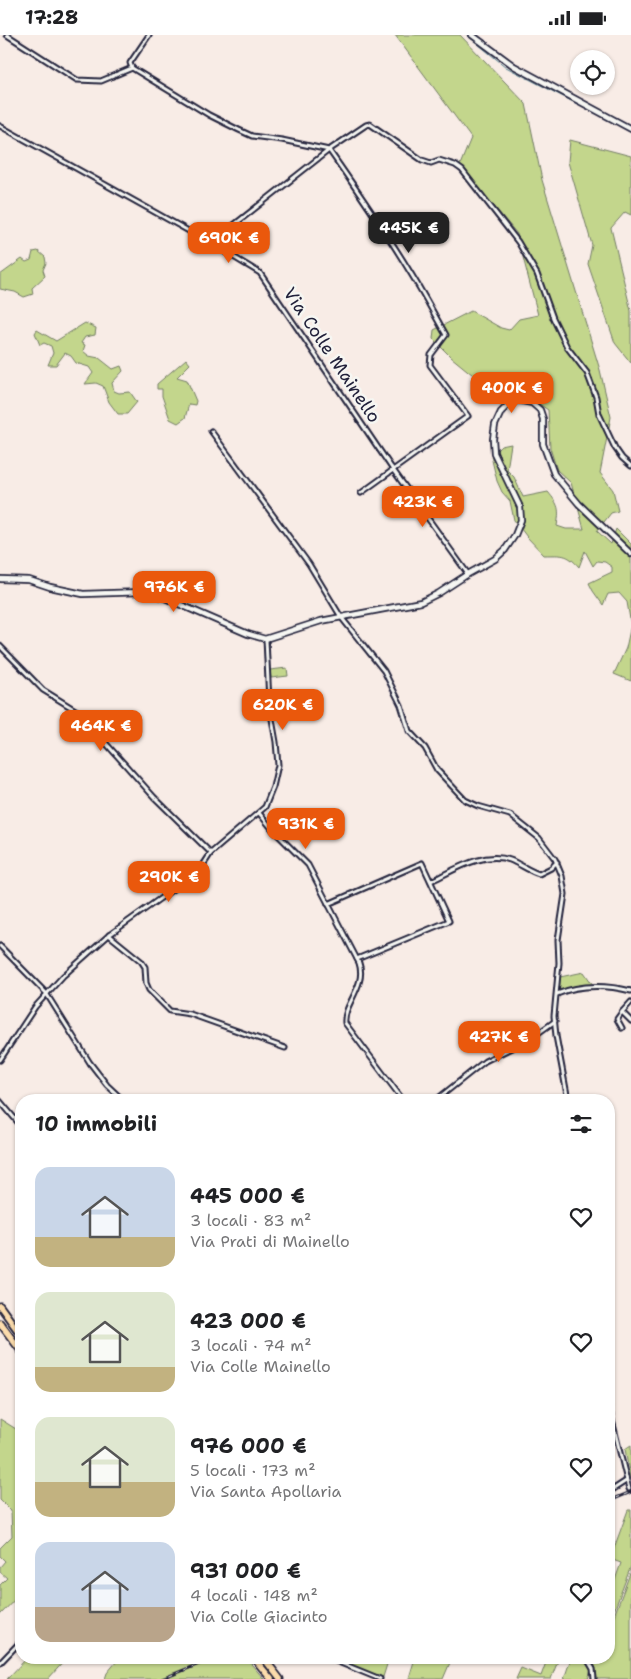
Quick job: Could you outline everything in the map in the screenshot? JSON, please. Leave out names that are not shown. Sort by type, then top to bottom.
[{"type":"highway","points":[[0,1307],[15,1327]]},
{"type":"highway","points":[[0,1323],[15,1343]]},
{"type":"highway","points":[[259,1664],[271,1679]]},
{"type":"highway","points":[[268,1664],[280,1679]]},
{"type":"street","points":[[7,35],[78,80],[101,81],[132,68]]},
{"type":"street","points":[[149,35],[130,63],[132,68],[208,115],[252,136],[329,150],[367,204],[409,270],[446,334],[431,355],[430,365],[468,415],[362,493]]},
{"type":"street","points":[[472,35],[514,67],[631,129]]},
{"type":"street","points":[[211,243],[329,150],[366,125],[370,124],[419,158],[432,163],[439,160],[456,165],[510,229],[533,266],[553,318],[567,347],[587,373],[596,397],[599,414],[615,448],[622,459],[631,466]]},
{"type":"street","name":"Via Colle Mainello","points":[[0,126],[211,243],[262,274],[393,471],[468,574]]},
{"type":"street","points":[[0,579],[29,579],[50,587],[83,594],[143,592],[165,598],[248,634],[266,639],[314,623],[421,602],[441,592],[501,554],[513,539],[520,523],[521,513],[518,501],[494,453],[492,439],[499,415],[507,405],[518,400],[532,403],[540,411],[543,419],[543,445],[554,474],[579,504],[631,554]]},
{"type":"street","points":[[211,431],[309,564],[341,617],[384,671],[401,705],[409,731],[425,748],[437,770],[465,800],[472,804],[510,815],[539,838],[557,862],[565,894],[558,940],[559,963],[555,1021],[567,1094]]},
{"type":"street","points":[[0,1060],[35,1007],[63,976],[109,935],[200,870],[211,853],[259,813],[268,801],[278,765],[269,702],[266,639]]},
{"type":"street","points":[[0,646],[46,693],[77,711],[154,797],[211,853]]},
{"type":"street","points":[[259,813],[308,865],[360,966],[361,973],[354,998],[345,1016],[345,1023],[398,1094]]},
{"type":"street","points":[[431,881],[487,857],[508,860],[539,874],[551,868],[557,862]]},
{"type":"street","points":[[328,904],[422,863],[449,921],[356,959]]},
{"type":"street","points":[[109,935],[142,961],[145,967],[146,983],[149,990],[170,1011],[187,1013],[285,1048]]},
{"type":"street","points":[[0,946],[46,993],[90,1063],[117,1094]]},
{"type":"street","points":[[557,994],[584,987],[597,986],[631,991]]},
{"type":"street","points":[[622,1028],[618,1019],[631,1002]]},
{"type":"street","points":[[622,1012],[631,1021]]},
{"type":"street","points":[[443,1094],[484,1061],[524,1043],[555,1021]]},
{"type":"street","points":[[0,1101],[15,1119]]},
{"type":"street","points":[[615,1432],[629,1489]]},
{"type":"street","points":[[615,1488],[626,1481]]},
{"type":"street","points":[[0,1663],[15,1647]]},
{"type":"street","points":[[343,1664],[380,1679]]},
{"type":"street","points":[[590,1664],[593,1669],[594,1679]]},
{"type":"green space","points":[[395,35],[460,35],[526,104],[542,180],[600,370],[611,417],[600,473],[613,490],[618,511],[611,513],[597,531],[611,544],[616,529],[631,544],[631,625],[627,602],[619,593],[608,594],[603,605],[589,583],[612,572],[612,567],[605,562],[597,561],[593,566],[585,551],[579,567],[567,557],[544,555],[514,520],[510,501],[502,492],[497,481],[491,456],[501,446],[511,444],[507,470],[514,477],[523,497],[548,492],[558,507],[557,526],[566,529],[584,529],[571,483],[557,470],[550,448],[548,410],[522,392],[484,384],[451,357],[433,339],[434,330],[471,311],[501,328],[509,330],[519,319],[538,315],[517,234],[460,165],[471,138]]},
{"type":"green space","points":[[570,140],[631,156],[631,215],[625,212],[611,228],[631,311],[631,363],[615,343],[588,264],[592,245],[568,162]]},
{"type":"green space","points":[[38,251],[45,257],[46,263],[43,270],[45,276],[32,288],[33,294],[24,297],[15,292],[0,289],[0,275],[22,259],[26,262],[31,260],[33,252]]},
{"type":"green space","points":[[85,323],[96,328],[95,335],[85,337],[81,343],[85,345],[83,351],[89,356],[99,358],[113,369],[121,366],[123,371],[112,383],[114,391],[119,393],[130,392],[137,402],[127,414],[118,414],[109,402],[103,386],[96,383],[85,384],[93,373],[89,367],[76,363],[71,356],[65,353],[56,365],[48,365],[53,353],[51,346],[44,343],[40,345],[35,333],[37,330],[56,341]]},
{"type":"green space","points":[[186,359],[190,364],[177,377],[187,380],[196,401],[195,405],[189,404],[185,418],[178,423],[170,419],[162,396],[162,389],[157,389],[157,384]]},
{"type":"green space","points":[[631,625],[631,681],[614,674],[626,648]]},
{"type":"green space","points":[[287,668],[288,676],[271,678],[270,670]]},
{"type":"green space","points":[[584,972],[593,985],[559,991],[560,977]]},
{"type":"green space","points":[[0,1419],[15,1428],[15,1599],[0,1615],[0,1585],[7,1578],[0,1572],[0,1567],[5,1561],[0,1556],[0,1548],[12,1536],[11,1511],[0,1500]]},
{"type":"green space","points":[[631,1445],[631,1478],[630,1478],[625,1449]]},
{"type":"green space","points":[[628,1510],[631,1510],[631,1566],[615,1608],[615,1580],[621,1563],[615,1561],[615,1545]]},
{"type":"green space","points":[[631,1571],[631,1679],[597,1679],[594,1664],[615,1664],[615,1613]]},
{"type":"green space","points":[[21,1664],[62,1664],[48,1679],[7,1679]]},
{"type":"green space","points":[[114,1664],[251,1664],[264,1679],[105,1679],[107,1673]]},
{"type":"green space","points":[[346,1664],[387,1664],[383,1677]]},
{"type":"green space","points":[[413,1664],[449,1664],[443,1679],[409,1678]]},
{"type":"green space","points":[[545,1664],[557,1664],[551,1679],[516,1679],[521,1668],[541,1676]]},
{"type":"green space","points":[[569,1664],[588,1664],[591,1670],[588,1679],[564,1679]]},
{"type":"waterway","points":[[467,35],[506,67],[577,104]]},
{"type":"waterway","points":[[582,106],[631,132]]},
{"type":"railway","points":[[615,1499],[631,1492]]},
{"type":"railway","points":[[162,1679],[199,1664]]}]
